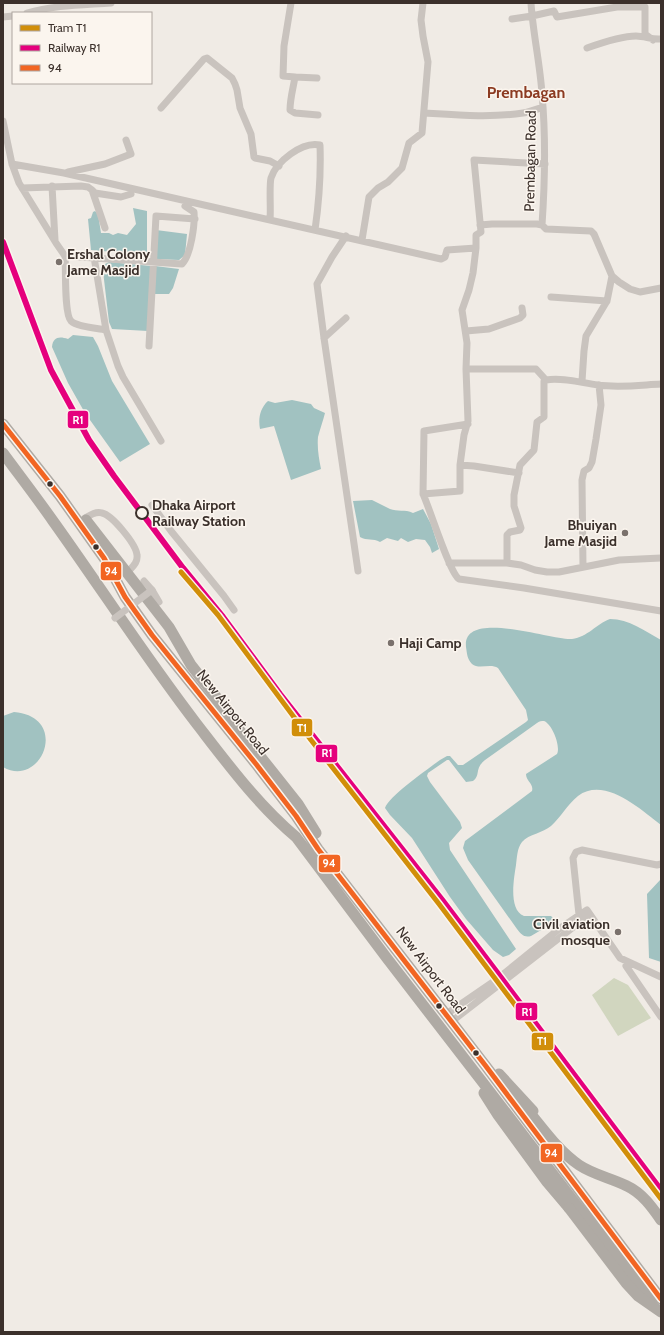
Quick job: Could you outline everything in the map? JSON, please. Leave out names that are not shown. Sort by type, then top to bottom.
[{"type":"highway","name":"New Airport Road","points":[[3,414],[28,444],[169,627],[191,665],[217,698],[233,722],[298,804],[326,851]]},
{"type":"highway","name":"New Airport Road","points":[[3,424],[60,496],[104,558],[125,597],[141,620],[296,816],[318,849],[485,1065],[661,1299]]},
{"type":"highway","name":"New Airport Road","points":[[3,453],[54,522],[128,633],[176,697],[245,786],[281,824],[296,837],[661,1316]]},
{"type":"highway","points":[[485,1065],[513,1093],[570,1158],[591,1172],[627,1186],[635,1191],[643,1198],[661,1220]]},
{"type":"highway","points":[[476,1073],[486,1097],[547,1182],[630,1287],[638,1296],[661,1312]]},
{"type":"street","points":[[30,12],[62,7],[111,3]]},
{"type":"street","points":[[291,3],[284,46],[283,76],[317,78]]},
{"type":"street","points":[[362,240],[369,197],[378,188],[388,182],[402,168],[408,143],[422,133],[426,101],[428,62],[421,20],[423,3]]},
{"type":"street","name":"Prembagan Road","points":[[531,3],[543,107],[545,164],[542,225]]},
{"type":"street","points":[[512,19],[554,11],[557,17],[617,7],[645,5],[645,34],[653,40]]},
{"type":"street","points":[[587,48],[637,36],[653,40],[661,40]]},
{"type":"street","points":[[161,108],[204,59],[207,58],[232,78],[235,84],[240,108],[251,134],[254,157],[270,161],[279,166]]},
{"type":"street","points":[[295,77],[290,99],[290,110],[295,113],[318,115]]},
{"type":"street","points":[[424,113],[474,116],[523,113],[543,107]]},
{"type":"street","points":[[3,121],[12,164],[22,188],[66,256],[67,311],[70,320],[77,325],[106,330]]},
{"type":"street","points":[[64,173],[105,164],[131,154],[126,140]]},
{"type":"street","points":[[270,219],[271,179],[279,166],[292,152],[298,148],[316,144],[320,145],[321,160],[315,230]]},
{"type":"street","points":[[423,494],[460,491],[460,464],[464,435],[468,424],[466,369],[467,343],[462,310],[473,273],[476,235],[481,232],[474,160],[545,164]]},
{"type":"street","points":[[12,164],[64,173],[346,236],[441,259],[444,258],[447,250],[476,248]]},
{"type":"street","points":[[52,186],[56,242]]},
{"type":"street","points":[[22,188],[81,186],[88,187],[95,193],[121,197],[131,194]]},
{"type":"street","points":[[92,190],[106,228]]},
{"type":"street","points":[[66,256],[182,264],[186,260],[189,252],[194,219],[194,212],[185,206]]},
{"type":"street","points":[[149,346],[156,216],[194,219]]},
{"type":"street","points":[[480,225],[542,225],[546,229],[591,231],[594,234],[612,276],[630,289],[640,292],[661,288]]},
{"type":"street","points":[[346,236],[332,257],[318,284],[324,338],[358,571]]},
{"type":"street","points":[[94,257],[106,330],[116,359],[123,377],[161,442]]},
{"type":"street","points":[[582,382],[586,336],[606,301],[612,276]]},
{"type":"street","points":[[551,297],[606,301]]},
{"type":"street","points":[[466,331],[489,329],[520,318],[523,315],[522,308]]},
{"type":"street","points":[[324,338],[346,318]]},
{"type":"street","points":[[466,369],[536,369],[546,380],[582,382],[599,385],[625,386],[661,384]]},
{"type":"street","points":[[507,563],[507,535],[510,532],[520,530],[521,526],[514,506],[514,494],[518,473],[521,464],[534,450],[537,422],[544,417],[544,381],[546,380]]},
{"type":"street","points":[[583,567],[582,480],[584,471],[589,468],[592,462],[601,406],[599,385]]},
{"type":"street","points":[[468,424],[424,431],[423,494],[456,578],[661,611]]},
{"type":"street","points":[[460,464],[518,473]]},
{"type":"street","points":[[152,505],[234,610]]},
{"type":"street","points":[[85,518],[97,512],[104,513],[112,518],[134,545],[138,556],[136,564],[127,572]]},
{"type":"street","points":[[449,563],[507,563],[521,565],[535,570],[559,572],[619,560],[661,558]]},
{"type":"street","points":[[144,581],[152,590],[159,602]]},
{"type":"street","points":[[115,618],[152,590]]},
{"type":"street","points":[[107,608],[128,633]]},
{"type":"street","points":[[579,915],[574,858],[576,852],[582,850],[657,865],[661,864]]},
{"type":"street","points":[[448,1018],[560,929],[587,910],[620,958],[661,977]]},
{"type":"street","points":[[448,1018],[585,918],[589,920],[619,962],[661,982]]},
{"type":"street","points":[[626,966],[661,1017]]},
{"type":"green space","points":[[614,978],[628,985],[651,1018],[618,1036],[592,995]]},
{"type":"water","points":[[133,208],[147,211],[147,255],[91,250],[88,219],[91,218],[93,212],[95,211],[98,214],[101,233],[109,233],[113,235],[118,233],[127,235],[136,224]]},
{"type":"water","points":[[156,230],[187,234],[185,255],[179,260],[156,259]]},
{"type":"water","points":[[109,262],[151,266],[148,331],[112,329],[109,322],[103,271],[105,264]]},
{"type":"water","points":[[155,266],[179,269],[173,288],[169,294],[153,294]]},
{"type":"water","points":[[73,335],[93,337],[112,381],[150,444],[120,462],[85,413],[68,383],[52,347],[55,339],[68,339]]},
{"type":"water","points":[[292,400],[311,404],[314,408],[325,413],[318,437],[321,469],[291,480],[274,426],[260,429],[259,421],[261,410],[268,401],[275,403]]},
{"type":"water","points":[[372,500],[393,510],[413,513],[423,509],[431,524],[439,549],[432,553],[425,540],[416,539],[408,542],[401,538],[398,541],[387,538],[380,542],[360,537],[353,501]]},
{"type":"water","points":[[610,619],[630,623],[661,640],[661,825],[622,797],[611,792],[600,790],[588,791],[578,796],[551,826],[525,839],[520,844],[518,850],[513,885],[516,907],[519,913],[524,916],[551,916],[553,918],[553,923],[531,936],[521,934],[468,860],[463,848],[465,841],[532,791],[532,786],[527,779],[526,774],[557,754],[557,741],[550,726],[544,721],[540,721],[485,760],[478,769],[477,776],[473,781],[466,782],[449,760],[428,773],[427,776],[460,822],[462,828],[449,843],[450,850],[516,949],[509,955],[503,957],[493,950],[466,919],[412,838],[385,808],[401,790],[440,760],[450,756],[458,765],[463,765],[528,720],[526,710],[498,668],[492,666],[475,666],[470,662],[466,647],[469,636],[478,630],[493,628],[510,629],[572,639],[583,636]]},
{"type":"water","points":[[14,712],[31,717],[42,726],[46,737],[44,750],[38,761],[29,768],[17,771],[3,767],[3,716]]},
{"type":"water","points":[[661,879],[661,962],[649,958],[647,894]]},
{"type":"tram line","name":"T1","points":[[181,572],[218,615],[311,740],[439,904],[661,1199]]},
{"type":"rail line","name":"R1","points":[[3,242],[51,370],[89,440],[183,568],[223,617],[280,694],[443,901],[661,1190]]},
{"type":"transit line","name":"94","points":[[3,424],[60,496],[104,558],[125,597],[152,635],[296,816],[318,849],[485,1065],[661,1299]]},
{"type":"place","name":"Ershal Colony Jame Masjid","points":[[59,262]]},
{"type":"place","name":"Dhaka Airport Railway Station","points":[[142,513]]},
{"type":"place","name":"Bhuiyan Jame Masjid","points":[[625,533]]},
{"type":"place","name":"Haji Camp","points":[[391,643]]},
{"type":"place","name":"Civil aviation mosque","points":[[618,932]]},
{"type":"district","name":"Prembagan","points":[[526,92]]}]
